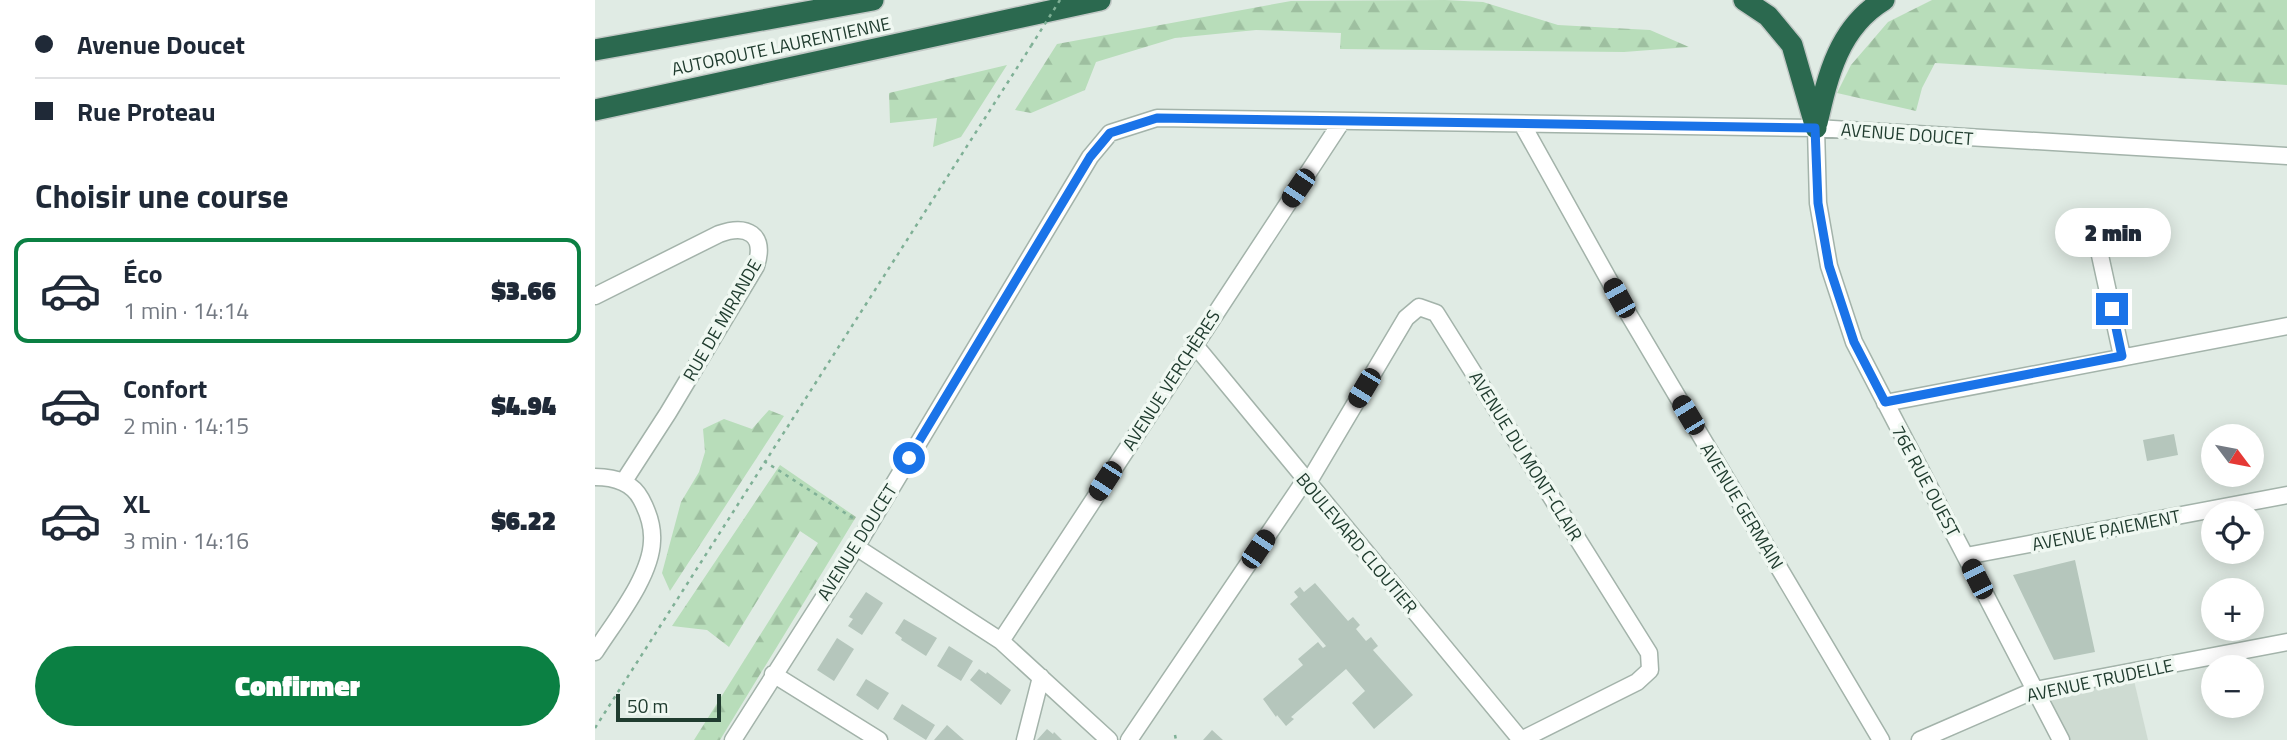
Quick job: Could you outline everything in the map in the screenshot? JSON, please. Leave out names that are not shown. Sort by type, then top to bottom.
[{"type":"highway","name":"AUTOROUTE LAURENTIENNE","points":[[595,50],[873,0]]},
{"type":"highway","name":"AUTOROUTE LAURENTIENNE","points":[[595,110],[1100,0]]},
{"type":"highway","points":[[1744,0],[1768,16],[1792,46],[1815,128]]},
{"type":"highway","points":[[1815,128],[1829,72],[1844,38],[1868,9],[1884,0]]},
{"type":"street","name":"AVENUE DOUCET","points":[[733,740],[856,547],[1090,157],[1110,133],[1157,118],[1815,128],[2287,156]]},
{"type":"street","name":"AVENUE VERCHÈRES","points":[[1001,640],[1342,121]]},
{"type":"street","name":"AVENUE GERMAIN","points":[[1522,124],[1619,298],[1881,740]]},
{"type":"street","name":"76E RUE OUEST","points":[[1815,128],[1818,203],[1829,266],[1854,342],[2061,740]]},
{"type":"street","name":"RUE DE MIRANDE","points":[[595,296],[731,230],[751,234],[759,242],[761,253],[756,266],[624,481]]},
{"type":"street","points":[[2096,237],[2122,356]]},
{"type":"street","name":"AVENUE DU MONT-CLAIR","points":[[1129,740],[1306,481],[1406,318],[1419,307],[1436,313],[1649,653],[1650,670],[1637,682],[1521,740]]},
{"type":"street","points":[[1885,402],[2287,326]]},
{"type":"street","name":"BOULEVARD CLOUTIER","points":[[1194,344],[1521,740]]},
{"type":"street","points":[[595,477],[624,481],[638,493],[649,516],[652,542],[647,564],[632,593],[595,652]]},
{"type":"street","name":"AVENUE PAIEMENT","points":[[1966,556],[2287,495]]},
{"type":"street","points":[[856,547],[1001,640],[1109,740]]},
{"type":"street","name":"AVENUE TRUDELLE","points":[[1920,740],[2035,690],[2287,642]]},
{"type":"street","points":[[773,674],[879,740]]},
{"type":"street","points":[[1025,740],[1041,677]]},
{"type":"path","points":[[595,728],[1060,0]]},
{"type":"path","points":[[764,461],[867,527]]},
{"type":"path","points":[[1175,735],[1176,740]]},
{"type":"shaded area","points":[[2132,672],[2148,740],[2061,740],[2035,690]]},
{"type":"green space","points":[[1932,0],[2287,0],[2287,85],[1935,63],[1922,88],[1916,111],[1837,93],[1851,65],[1888,22]]},
{"type":"green space","points":[[1291,1],[1483,2],[1558,25],[1650,30],[1689,47],[1624,52],[1340,49],[1341,33],[1256,30],[1175,38],[1096,62],[1085,90],[1031,113],[1015,110],[1057,44]]},
{"type":"green space","points":[[1007,65],[961,137],[933,147],[937,118],[890,123],[889,93]]},
{"type":"green space","points":[[769,410],[784,416],[670,591],[662,573],[681,502],[699,472],[705,452],[703,429],[724,419],[752,429]]},
{"type":"green space","points":[[780,465],[856,517],[720,740],[694,740],[818,543],[800,531],[729,647],[707,630],[672,626]]},
{"type":"building","points":[[2174,434],[2178,455],[2147,461],[2143,440]]},
{"type":"building","points":[[2075,560],[2095,652],[2054,660],[2013,575]]},
{"type":"building","points":[[1315,583],[1348,621],[1353,617],[1360,625],[1356,629],[1366,641],[1371,637],[1378,646],[1373,650],[1413,695],[1374,729],[1352,703],[1365,691],[1346,669],[1291,717],[1294,719],[1286,726],[1263,699],[1303,665],[1298,659],[1318,642],[1323,648],[1326,646],[1290,604],[1298,597],[1294,592],[1300,587],[1304,592]]},
{"type":"building","points":[[866,592],[883,603],[862,635],[848,626],[853,619],[849,617]]},
{"type":"building","points":[[904,619],[937,638],[926,656],[895,633]]},
{"type":"building","points":[[837,638],[854,649],[834,681],[817,670]]},
{"type":"building","points":[[949,646],[973,661],[961,681],[937,666]]},
{"type":"building","points":[[979,669],[1011,690],[1001,705],[970,680]]},
{"type":"building","points":[[866,679],[889,693],[878,710],[856,695]]},
{"type":"building","points":[[902,704],[935,725],[926,740],[893,719]]},
{"type":"building","points":[[947,725],[964,740],[934,740]]},
{"type":"building","points":[[1047,729],[1053,734],[1054,732],[1062,740],[1037,740]]},
{"type":"building","points":[[1212,730],[1223,740],[1203,740]]},
{"type":"route","points":[[909,458],[1090,157],[1110,133],[1157,118],[1815,128],[1818,203],[1829,266],[1854,342],[1885,402],[2122,356],[2112,309]]}]
